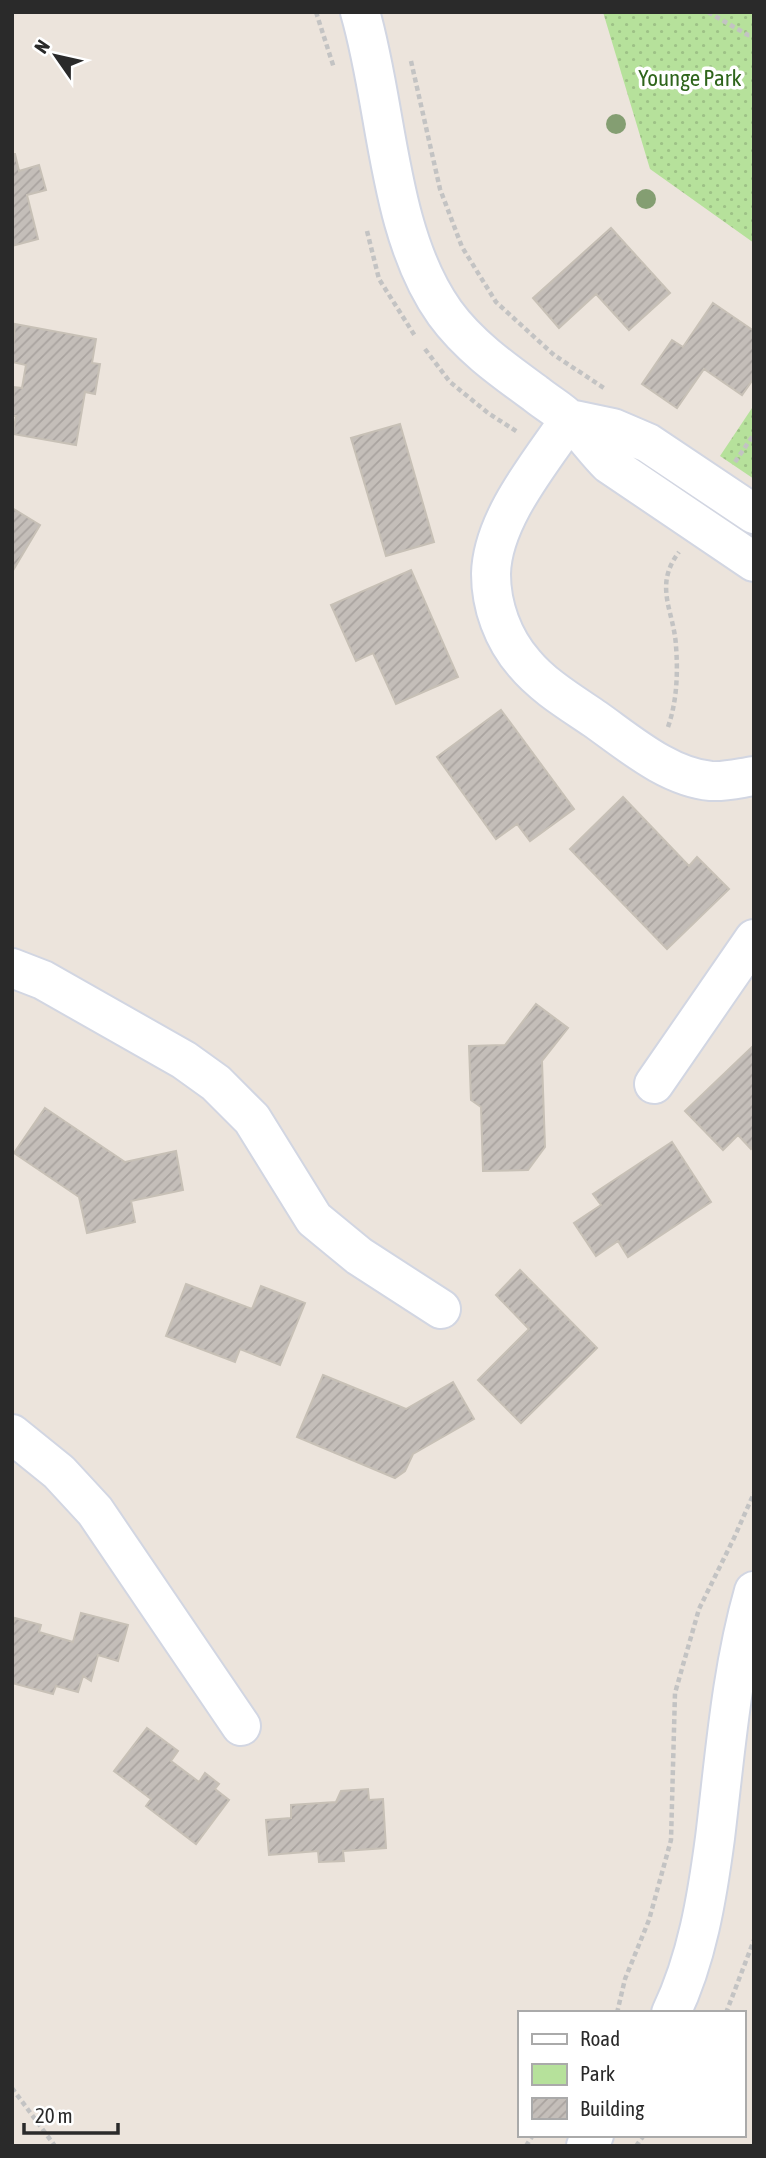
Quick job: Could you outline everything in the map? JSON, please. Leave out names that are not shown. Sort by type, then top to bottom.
[{"type":"street","points":[[360,12],[371,49],[399,201],[416,260],[444,311],[461,333],[502,369],[569,419],[592,447],[618,471],[754,562]]},
{"type":"street","points":[[569,419],[613,428],[648,443],[754,514]]},
{"type":"street","points":[[569,419],[512,506],[498,537],[491,571],[492,600],[502,626],[523,662],[546,685],[655,761],[685,774],[711,781],[754,776]]},
{"type":"street","points":[[654,1084],[754,939]]},
{"type":"street","points":[[12,968],[43,979],[184,1060],[216,1083],[251,1119],[314,1219],[359,1256],[441,1308]]},
{"type":"street","points":[[12,1434],[59,1472],[96,1511],[241,1726]]},
{"type":"street","points":[[672,2011],[694,1950],[709,1884],[738,1656],[754,1591]]},
{"type":"path","points":[[708,12],[748,35],[754,35]]},
{"type":"path","points":[[410,60],[440,189],[462,247],[496,302],[554,355],[612,394]]},
{"type":"path","points":[[729,471],[754,434]]},
{"type":"path","points":[[655,761],[671,716],[677,685],[676,643],[664,585],[673,559],[685,543]]},
{"type":"path","points":[[617,2011],[625,1979],[649,1920],[671,1840],[675,1693],[699,1609],[754,1493]]},
{"type":"path","points":[[727,2011],[754,1940]]},
{"type":"path","points":[[12,2088],[55,2146]]},
{"type":"green space","name":"Younge Park","points":[[603,12],[754,12],[754,243],[650,169]]},
{"type":"green space","points":[[754,405],[754,479],[720,456]]},
{"type":"building","points":[[12,154],[15,154],[19,171],[39,165],[46,190],[27,195],[38,239],[12,246]]},
{"type":"building","points":[[611,228],[670,293],[629,330],[596,294],[559,328],[533,298]]},
{"type":"building","points":[[713,303],[754,331],[754,378],[742,395],[704,369],[677,408],[642,384],[672,340],[683,347]]},
{"type":"building","points":[[15,324],[96,339],[92,363],[100,364],[95,394],[85,392],[76,445],[13,434],[16,416],[12,416],[14,387],[22,388],[26,365],[12,362]]},
{"type":"building","points":[[400,424],[434,542],[386,556],[351,438]]},
{"type":"building","points":[[12,508],[40,525],[12,572]]},
{"type":"building","points":[[411,570],[458,677],[396,704],[373,653],[356,661],[331,605]]},
{"type":"building","points":[[501,710],[574,809],[530,841],[517,824],[496,839],[437,757]]},
{"type":"building","points":[[623,797],[689,866],[697,857],[729,889],[667,949],[570,849]]},
{"type":"building","points":[[536,1004],[568,1028],[542,1061],[545,1147],[528,1170],[483,1171],[481,1107],[471,1100],[469,1046],[505,1045]]},
{"type":"building","points":[[754,1045],[754,1146],[751,1149],[738,1135],[723,1150],[685,1111]]},
{"type":"building","points":[[45,1108],[125,1162],[176,1151],[183,1190],[131,1201],[135,1222],[87,1233],[79,1197],[14,1153]]},
{"type":"building","points":[[672,1142],[711,1202],[628,1257],[618,1241],[596,1256],[574,1223],[601,1205],[593,1194]]},
{"type":"building","points":[[520,1270],[597,1348],[521,1423],[478,1380],[529,1329],[496,1295]]},
{"type":"building","points":[[186,1284],[252,1309],[261,1286],[305,1303],[280,1365],[240,1349],[235,1362],[166,1336]]},
{"type":"building","points":[[323,1375],[406,1409],[453,1382],[474,1419],[413,1454],[405,1471],[395,1478],[297,1437]]},
{"type":"building","points":[[81,1613],[128,1625],[118,1661],[98,1655],[91,1681],[83,1676],[78,1692],[56,1686],[53,1694],[12,1683],[12,1627],[15,1618],[41,1625],[39,1632],[73,1642]]},
{"type":"building","points":[[147,1728],[178,1751],[171,1761],[199,1782],[205,1773],[219,1784],[215,1789],[229,1800],[196,1844],[146,1806],[151,1799],[114,1771]]},
{"type":"building","points":[[368,1789],[369,1800],[383,1799],[386,1848],[343,1851],[344,1861],[319,1862],[318,1851],[269,1855],[266,1820],[291,1818],[291,1805],[336,1802],[341,1791]]}]
